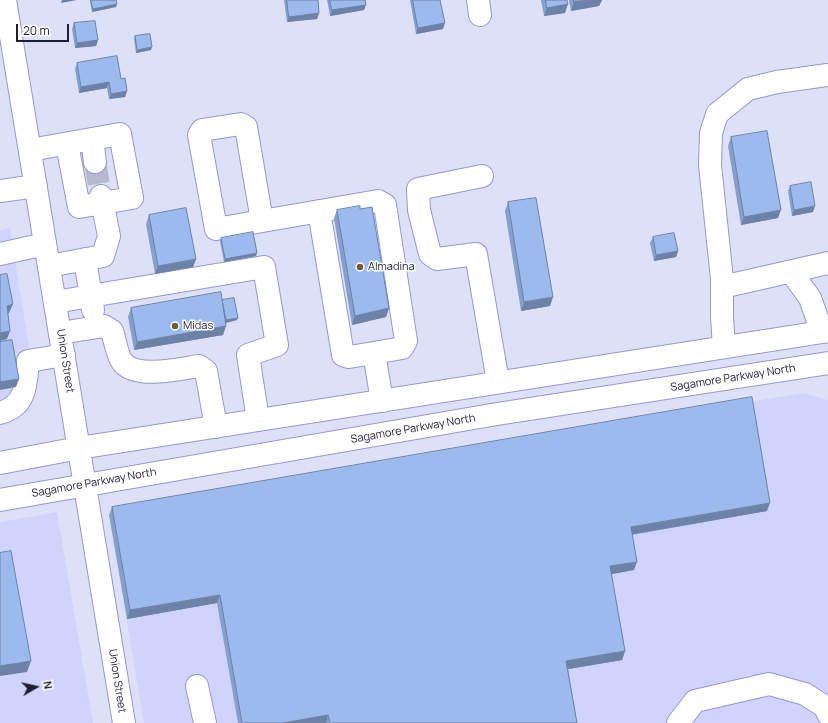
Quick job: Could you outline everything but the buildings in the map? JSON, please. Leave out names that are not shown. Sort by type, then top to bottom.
[{"type":"main road","name":"Union Street","points":[[5,0],[124,723]]},
{"type":"main road","points":[[724,347],[722,287],[710,165],[711,133],[717,114],[748,89],[777,82],[828,74]]},
{"type":"main road","points":[[262,220],[246,127],[241,124],[202,130],[199,136],[216,229],[262,220],[378,201],[385,205],[406,341],[402,348],[349,357],[343,355],[319,211]]},
{"type":"main road","points":[[30,150],[120,134],[132,198],[102,199],[79,207],[67,144]]},
{"type":"main road","points":[[92,139],[95,162]]},
{"type":"main road","points":[[482,176],[418,189],[419,210],[430,254],[437,259],[476,254],[498,382]]},
{"type":"main road","points":[[0,192],[36,186]]},
{"type":"main road","points":[[49,266],[103,256],[109,236],[102,199]]},
{"type":"main road","points":[[0,254],[45,244]]},
{"type":"main road","points":[[85,259],[96,327]]},
{"type":"main road","points":[[722,287],[828,263]]},
{"type":"main road","points":[[55,302],[264,267],[277,345],[248,355],[258,420]]},
{"type":"main road","points":[[0,463],[79,448],[825,331],[810,298],[791,272]]},
{"type":"main road","points":[[60,333],[104,326],[112,330],[122,362],[133,370],[173,370],[199,366],[206,371],[216,427]]},
{"type":"main road","points":[[374,353],[382,401]]},
{"type":"main road","points":[[0,413],[18,405],[24,391],[28,361],[64,355]]},
{"type":"main road","name":"Sagamore Parkway North","points":[[0,500],[85,484],[496,414],[828,364]]},
{"type":"main road","points":[[678,723],[695,701],[769,684],[805,694],[825,707],[828,714]]},
{"type":"main road","points":[[197,686],[205,723]]},
{"type":"shaded area","points":[[10,228],[35,385],[30,412],[0,421],[0,230]]},
{"type":"shaded area","points":[[804,393],[828,400],[828,723],[144,723],[109,515],[153,499]]},
{"type":"shaded area","points":[[57,512],[93,723],[0,723],[0,522]]},
{"type":"tunnel","points":[[95,162],[101,196]]},
{"type":"place","name":"Almadina","points":[[360,267]]},
{"type":"place","name":"Midas","points":[[175,326]]}]
